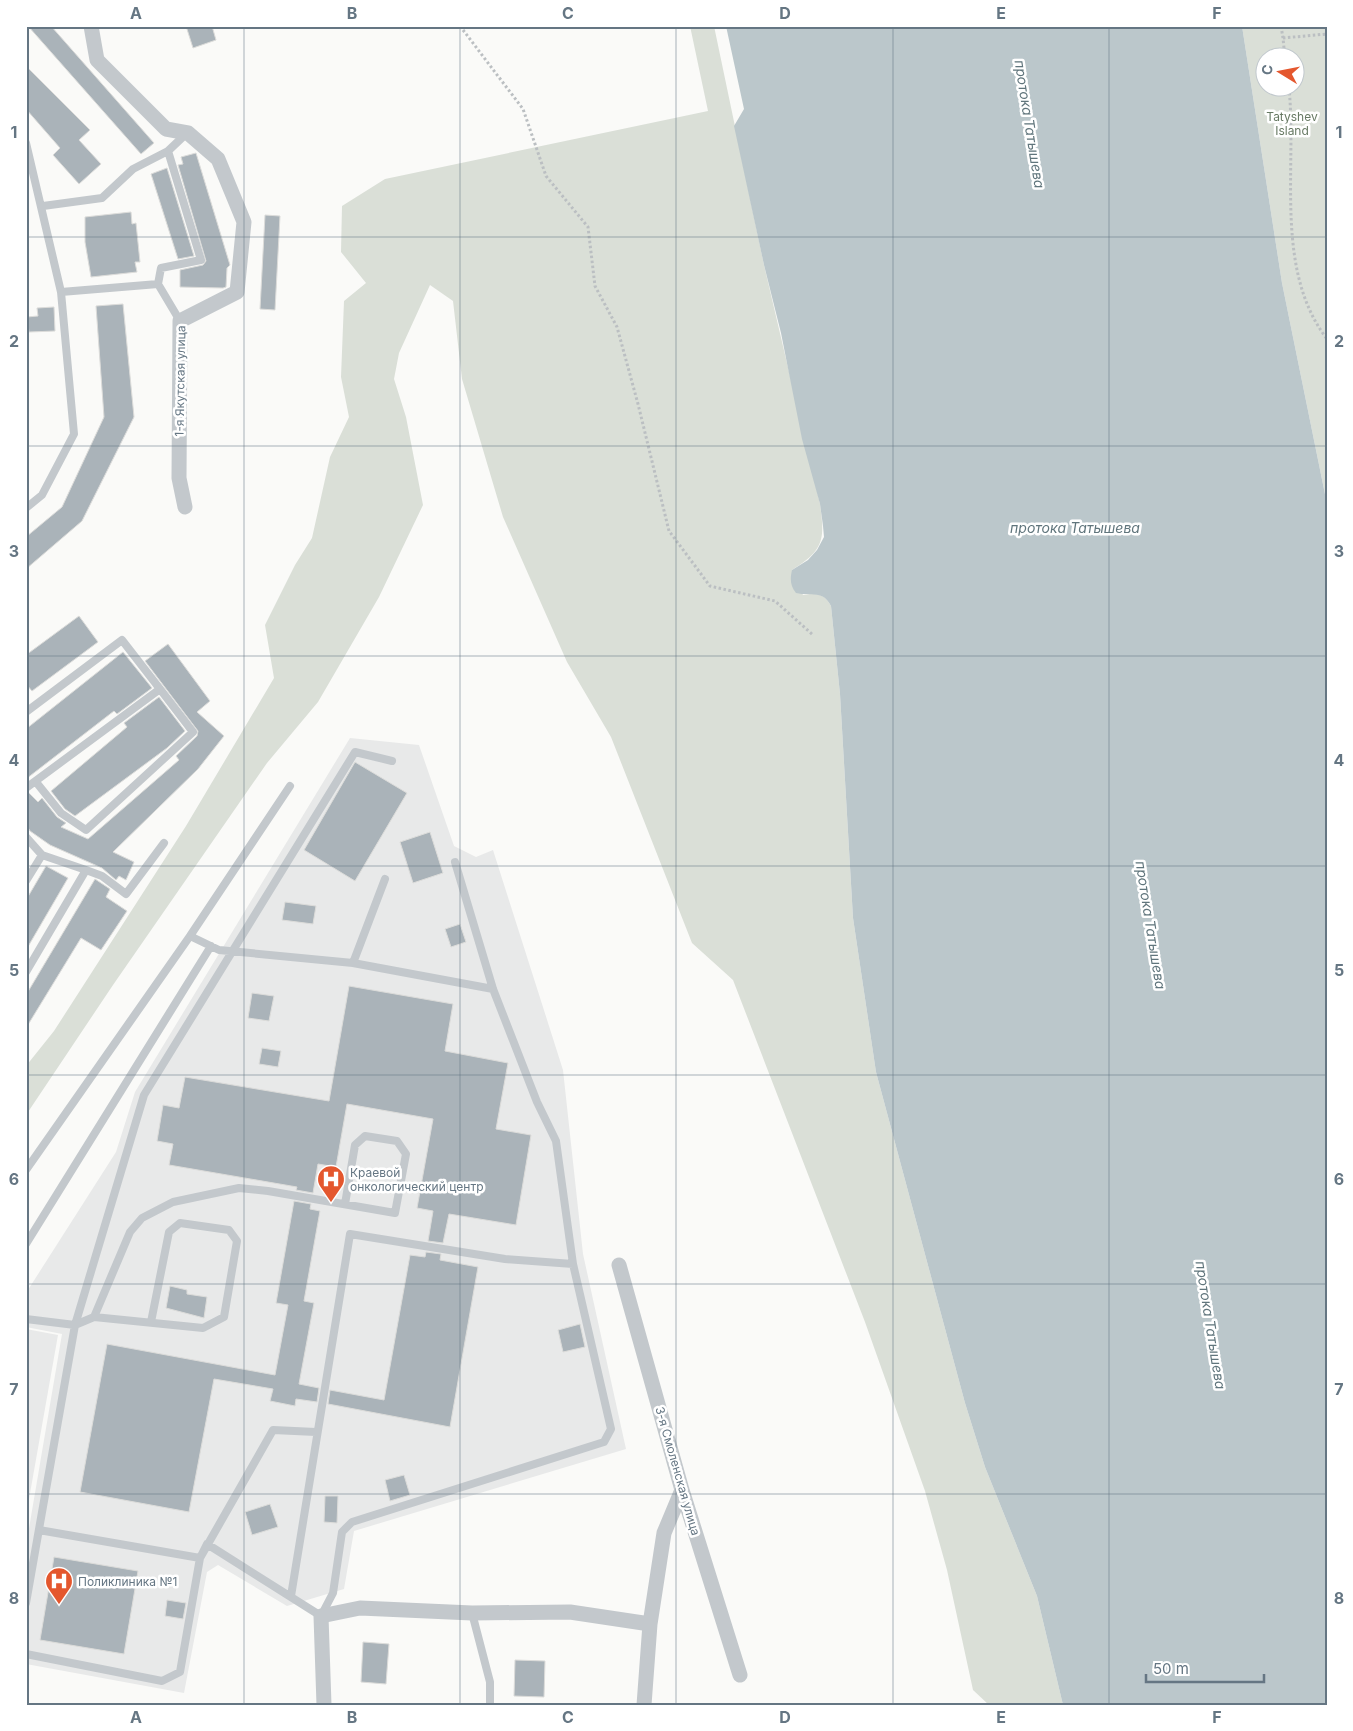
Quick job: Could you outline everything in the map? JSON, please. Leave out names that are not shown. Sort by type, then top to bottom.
[{"type":"street","name":"1-я Якутская улица","points":[[91,26],[96,60],[166,129],[188,133],[218,159],[244,222],[237,292],[180,321],[179,478],[185,507]]},
{"type":"street","name":"3-я Смоленская улица","points":[[619,1265],[682,1490],[740,1676]]},
{"type":"street","points":[[644,1705],[650,1624],[664,1533],[682,1490]]},
{"type":"street","points":[[324,1705],[322,1616],[360,1608],[472,1613],[570,1612],[650,1624]]},
{"type":"lane","points":[[43,206],[102,198],[133,169],[168,151],[188,133]]},
{"type":"lane","points":[[26,142],[43,206],[61,292],[74,434],[42,495],[26,508]]},
{"type":"lane","points":[[168,151],[201,260],[161,268],[158,284],[180,321]]},
{"type":"lane","points":[[61,292],[158,284]]},
{"type":"lane","points":[[26,712],[122,640],[193,732],[86,830],[61,813],[36,782]]},
{"type":"lane","points":[[26,788],[160,689]]},
{"type":"lane","points":[[26,1603],[75,1325],[144,1095],[355,752],[392,761]]},
{"type":"lane","points":[[26,1170],[190,936],[290,786]]},
{"type":"lane","points":[[26,837],[42,855],[102,876],[126,894],[164,843]]},
{"type":"lane","points":[[26,881],[42,855]]},
{"type":"lane","points":[[207,1544],[322,1616],[333,1593],[342,1532],[352,1522],[604,1442],[611,1429],[573,1264],[556,1141],[537,1102],[493,990],[455,862]]},
{"type":"lane","points":[[26,972],[86,870]]},
{"type":"lane","points":[[353,963],[385,879]]},
{"type":"lane","points":[[190,936],[219,950],[353,963],[493,990]]},
{"type":"lane","points":[[26,1244],[211,946]]},
{"type":"lane","points":[[94,1317],[130,1232],[142,1218],[173,1202],[239,1188],[268,1191],[396,1213],[406,1154],[398,1141],[365,1136],[355,1145],[345,1204]]},
{"type":"lane","points":[[26,1319],[75,1325],[94,1317],[203,1328],[224,1318],[237,1241],[229,1230],[180,1223],[169,1232],[152,1322]]},
{"type":"lane","points":[[291,1596],[316,1432],[350,1234],[505,1259],[573,1264]]},
{"type":"lane","points":[[26,1654],[162,1681],[180,1672],[200,1558],[207,1544],[273,1430],[316,1432]]},
{"type":"lane","points":[[38,1530],[200,1558]]},
{"type":"lane","points":[[472,1613],[490,1682],[490,1705]]},
{"type":"path","points":[[460,26],[523,109],[546,176],[588,227],[595,286],[616,327],[638,404],[669,531],[710,586],[775,601],[813,635]]},
{"type":"path","points":[[1281,26],[1284,48]]},
{"type":"path","points":[[1283,38],[1327,34]]},
{"type":"path","points":[[1290,98],[1292,120],[1291,203],[1296,261],[1306,301],[1319,328],[1327,339]]},
{"type":"shaded area","name":"Краевой онкологический центр","points":[[350,738],[419,745],[454,846],[476,857],[493,850],[563,1070],[583,1254],[626,1449],[354,1531],[344,1589],[287,1606],[218,1565],[207,1572],[184,1693],[26,1664],[26,1546],[62,1334],[26,1327],[26,1293],[116,1152],[135,1092]]},
{"type":"shaded area","points":[[26,1329],[58,1335],[26,1516]]},
{"type":"green space","points":[[690,26],[714,26],[764,265],[820,504],[822,535],[820,543],[811,556],[792,570],[803,595],[823,596],[831,606],[840,694],[853,918],[876,1072],[965,1403],[985,1467],[1037,1596],[1063,1705],[989,1705],[973,1690],[947,1570],[925,1491],[865,1322],[733,980],[692,943],[611,737],[567,662],[503,517],[462,379],[453,301],[430,285],[399,353],[394,379],[406,417],[423,505],[379,597],[318,702],[267,763],[113,985],[26,1115],[26,1066],[54,1031],[186,826],[274,678],[265,625],[295,565],[312,538],[330,457],[349,417],[341,377],[344,301],[366,283],[341,252],[342,206],[385,179],[708,111]]},
{"type":"green space","name":"Tatyshev Island","points":[[1242,26],[1327,26],[1327,504],[1282,283]]},
{"type":"water","name":"протока Татышева","points":[[726,26],[1242,26],[1282,283],[1327,504],[1327,1705],[1063,1705],[1037,1596],[985,1467],[965,1403],[876,1072],[853,918],[840,694],[831,606],[820,595],[796,593],[791,582],[792,570],[808,560],[817,550],[824,537],[820,504],[802,439],[781,333],[764,265],[734,126],[744,109]]},
{"type":"building","points":[[28,26],[51,26],[154,143],[141,154]]},
{"type":"building","points":[[186,26],[212,26],[216,40],[193,48]]},
{"type":"building","points":[[26,66],[90,130],[79,140],[101,164],[79,184],[53,155],[60,148],[26,109]]},
{"type":"building","points":[[196,153],[230,265],[227,268],[226,287],[223,288],[180,287],[180,270],[203,265],[206,261],[178,165],[183,164],[181,157]]},
{"type":"building","points":[[167,168],[194,256],[178,259],[151,174]]},
{"type":"building","points":[[131,212],[132,224],[136,223],[140,262],[135,262],[137,272],[91,277],[85,242],[85,217]]},
{"type":"building","points":[[265,215],[280,216],[275,310],[260,309]]},
{"type":"building","points":[[123,304],[134,417],[82,521],[26,569],[26,537],[62,507],[104,417],[96,306]]},
{"type":"building","points":[[54,307],[55,331],[29,332],[27,317],[38,316],[37,308]]},
{"type":"building","points":[[79,616],[98,642],[32,691],[26,684],[26,655]]},
{"type":"building","points":[[168,644],[210,701],[197,712],[224,736],[198,769],[113,852],[134,862],[126,880],[119,876],[116,880],[102,868],[50,845],[30,831],[26,824],[26,794],[29,793],[38,802],[42,798],[57,817],[66,823],[61,827],[88,839],[179,760],[176,756],[197,736],[198,731],[145,661]]},
{"type":"building","points":[[123,652],[152,688],[117,714],[114,711],[26,779],[26,729]]},
{"type":"building","points":[[159,697],[185,731],[167,748],[75,816],[65,809],[51,791],[127,727],[124,723]]},
{"type":"building","points":[[355,762],[407,793],[355,881],[304,850]]},
{"type":"building","points":[[430,832],[443,873],[413,883],[400,842]]},
{"type":"building","points":[[46,866],[68,878],[26,950],[26,900]]},
{"type":"building","points":[[95,879],[110,889],[106,897],[127,911],[101,950],[81,938],[26,1028],[26,995]]},
{"type":"building","points":[[285,902],[316,906],[313,924],[282,920]]},
{"type":"building","points":[[460,924],[466,942],[451,947],[445,929]]},
{"type":"building","points":[[349,986],[453,1004],[445,1051],[508,1063],[496,1129],[531,1135],[516,1225],[449,1214],[443,1243],[428,1241],[433,1211],[417,1208],[433,1119],[347,1104],[336,1167],[318,1164],[313,1193],[296,1190],[297,1187],[169,1165],[173,1144],[157,1141],[163,1105],[179,1108],[185,1077],[329,1101]]},
{"type":"building","points":[[252,993],[274,996],[269,1021],[248,1018]]},
{"type":"building","points":[[262,1048],[281,1051],[278,1067],[259,1064]]},
{"type":"building","points":[[294,1201],[311,1204],[310,1209],[320,1211],[304,1301],[314,1303],[299,1384],[319,1388],[317,1402],[296,1399],[295,1406],[270,1401],[273,1389],[214,1379],[189,1512],[80,1492],[107,1344],[275,1375],[288,1305],[276,1303]]},
{"type":"building","points":[[426,1252],[441,1254],[440,1260],[478,1267],[450,1427],[328,1404],[330,1390],[384,1400],[410,1255],[425,1257]]},
{"type":"building","points":[[170,1286],[187,1290],[187,1294],[207,1297],[204,1318],[166,1308]]},
{"type":"building","points":[[580,1324],[585,1347],[563,1352],[558,1330]]},
{"type":"building","points":[[404,1475],[410,1495],[390,1501],[385,1480]]},
{"type":"building","points":[[325,1496],[338,1496],[337,1523],[324,1522]]},
{"type":"building","points":[[270,1504],[278,1527],[252,1535],[245,1512]]},
{"type":"building","points":[[54,1557],[138,1571],[124,1654],[40,1640]]},
{"type":"building","points":[[167,1600],[186,1603],[183,1619],[165,1616]]},
{"type":"building","points":[[363,1642],[389,1644],[386,1684],[361,1682]]},
{"type":"building","points":[[515,1660],[545,1661],[544,1697],[514,1696]]},
{"type":"place","name":"Краевой онкологический центр","points":[[331,1203]]},
{"type":"place","name":"Поликлиника №1","points":[[59,1605]]}]
